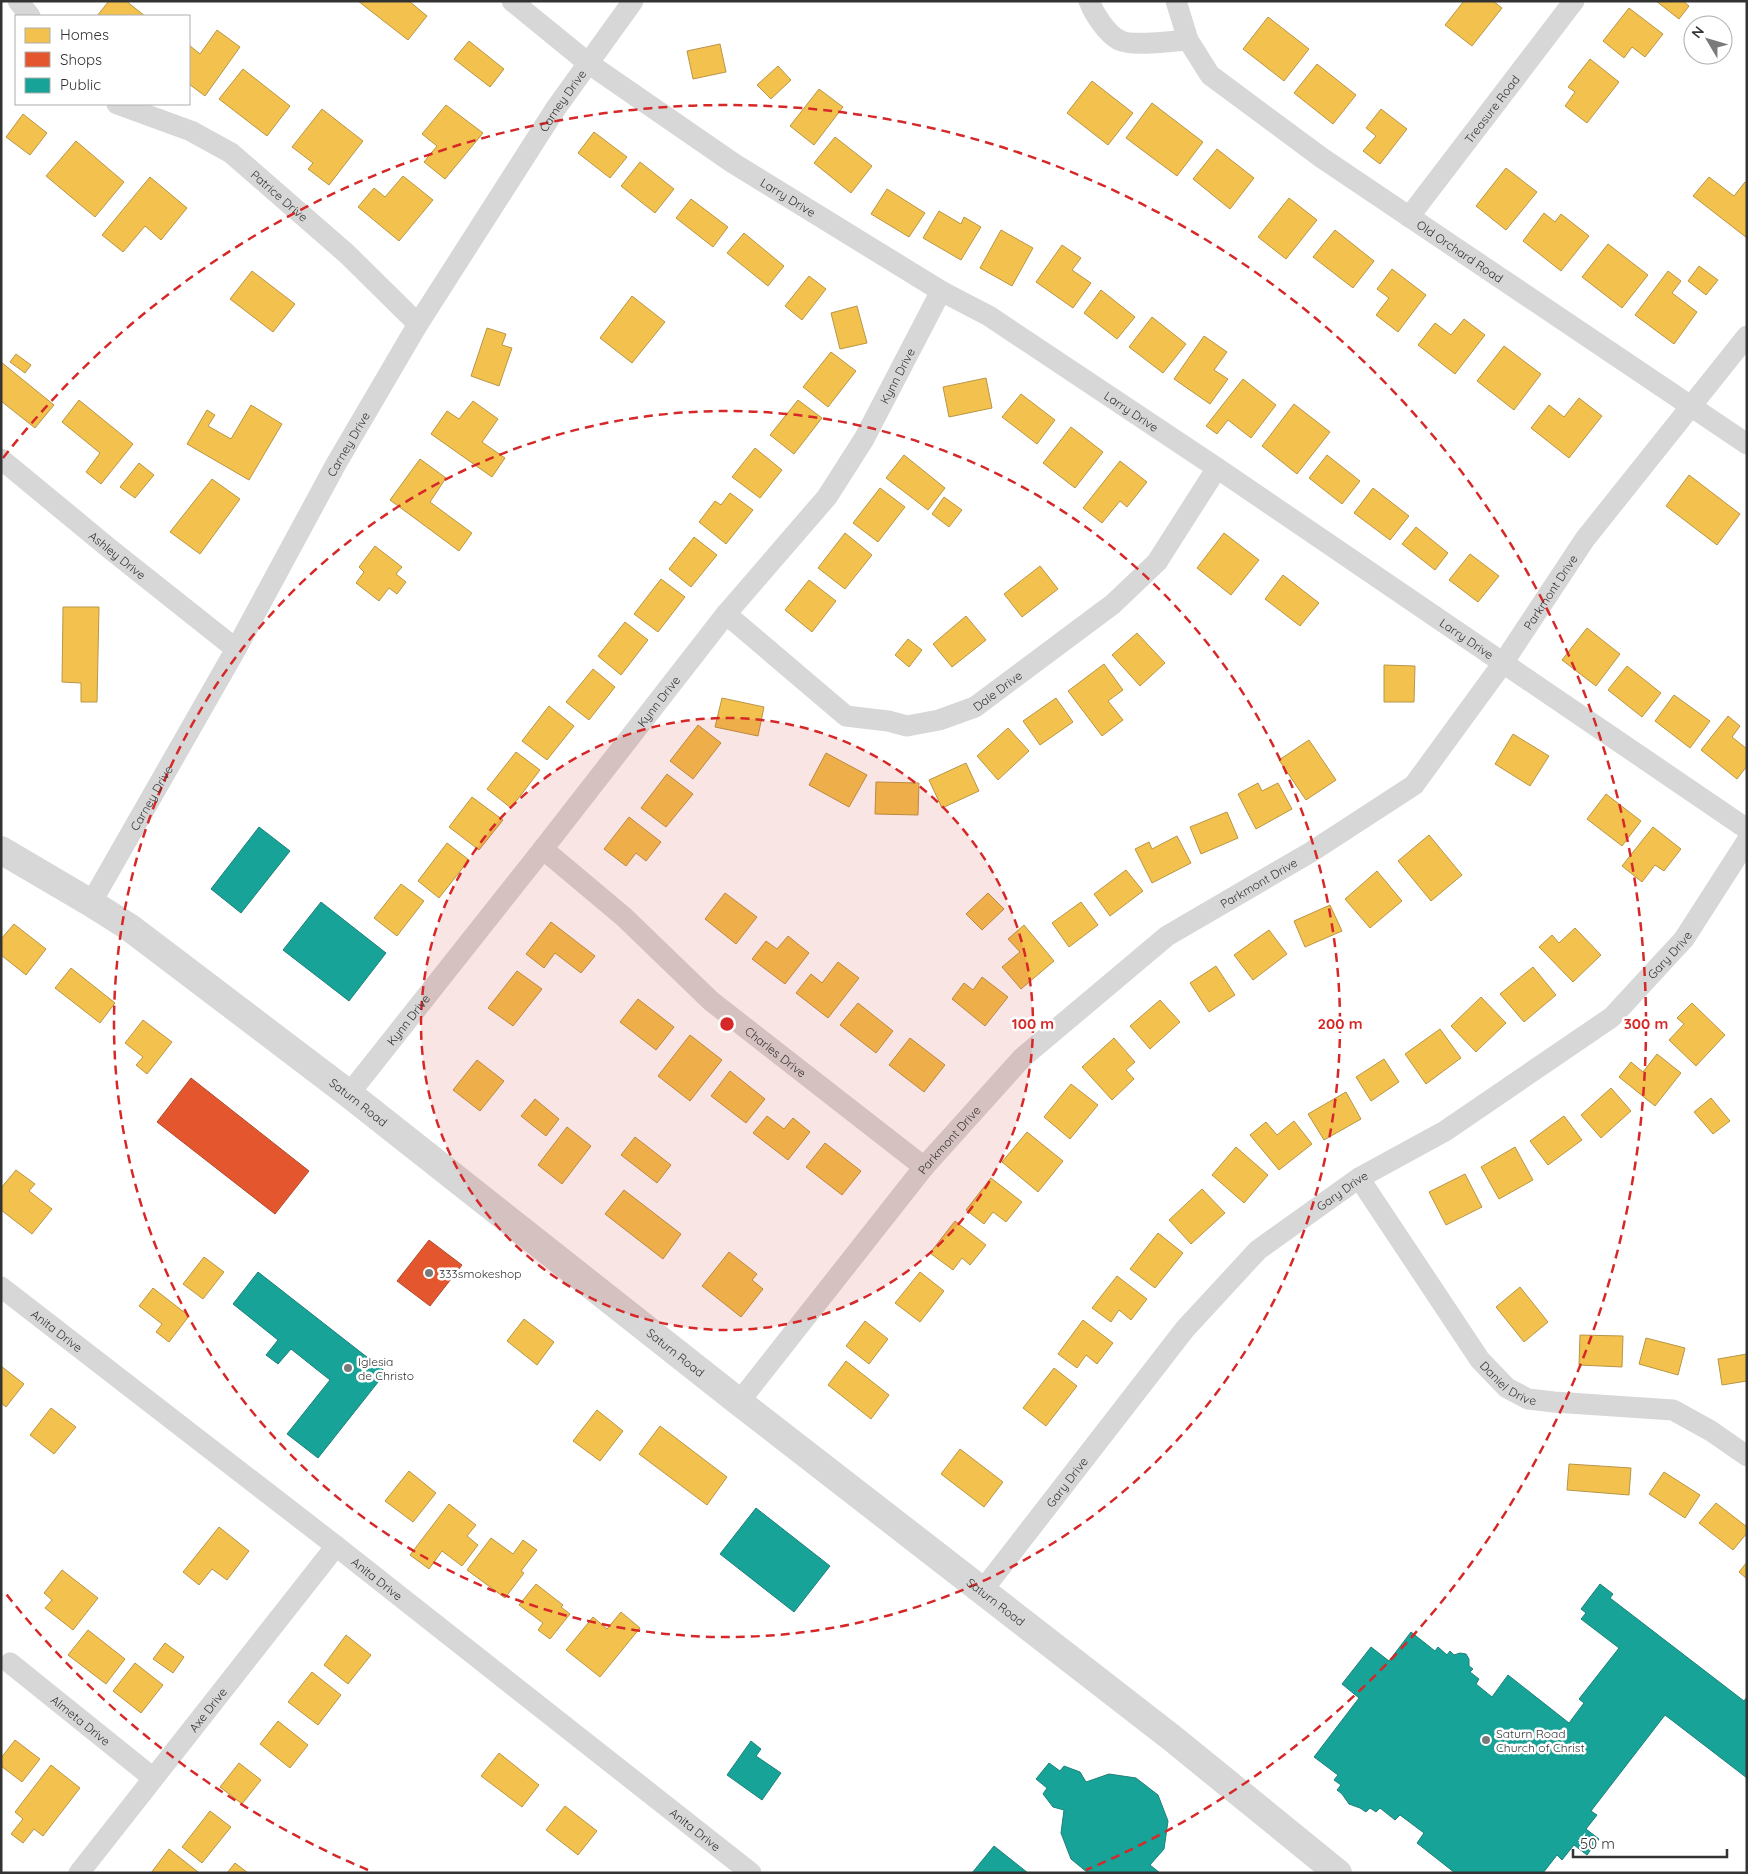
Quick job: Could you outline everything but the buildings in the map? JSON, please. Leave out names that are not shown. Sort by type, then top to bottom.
[{"type":"street","points":[[18,1],[29,15]]},
{"type":"street","name":"Larry Drive","points":[[512,1],[588,63],[733,163],[941,292],[989,316],[1217,468],[1747,829]]},
{"type":"street","name":"Carney Drive","points":[[91,903],[236,650],[336,464],[418,324],[556,108],[633,1]]},
{"type":"street","points":[[1089,1],[1096,18],[1120,41],[1149,44],[1188,40]]},
{"type":"street","name":"Old Orchard Road","points":[[1176,1],[1188,40],[1210,75],[1322,158],[1747,444]]},
{"type":"street","name":"Treasure Road","points":[[1409,217],[1574,1]]},
{"type":"street","name":"Patrice Drive","points":[[120,105],[191,132],[231,154],[348,254],[418,324]]},
{"type":"street","name":"Kynn Drive","points":[[349,1094],[544,849],[726,614],[827,497],[864,439],[941,292]]},
{"type":"street","name":"Parkmont Drive","points":[[739,1402],[924,1167],[1022,1058],[1166,936],[1311,852],[1414,785],[1503,663],[1585,539],[1747,336]]},
{"type":"street","name":"Ashley Drive","points":[[1,459],[236,650]]},
{"type":"street","name":"Dale Drive","points":[[726,614],[846,716],[888,720],[907,726],[939,720],[975,707],[1113,604],[1157,562],[1217,468]]},
{"type":"street","name":"Gary Drive","points":[[982,1591],[1185,1329],[1258,1250],[1359,1178],[1445,1131],[1612,1017],[1684,939],[1747,841]]},
{"type":"street","name":"Charles Drive","points":[[544,849],[624,917],[711,1001],[924,1167]]},
{"type":"street","name":"Saturn Road","points":[[1,850],[129,927],[349,1094],[739,1402],[1172,1738],[1338,1873]]},
{"type":"street","name":"Daniel Drive","points":[[1359,1178],[1480,1360],[1507,1388],[1528,1399],[1673,1410],[1711,1431],[1747,1456]]},
{"type":"street","name":"Anita Drive","points":[[1,1287],[336,1546],[751,1873]]},
{"type":"street","name":"Axe Drive","points":[[78,1873],[336,1546]]},
{"type":"street","name":"Almeta Drive","points":[[10,1663],[153,1778]]},
{"type":"place","name":"333smokeshop","points":[[429,1273]]},
{"type":"place","name":"Iglesia de Christo","points":[[348,1368]]},
{"type":"place","name":"Saturn Road Church of Christ","points":[[1486,1740]]}]
